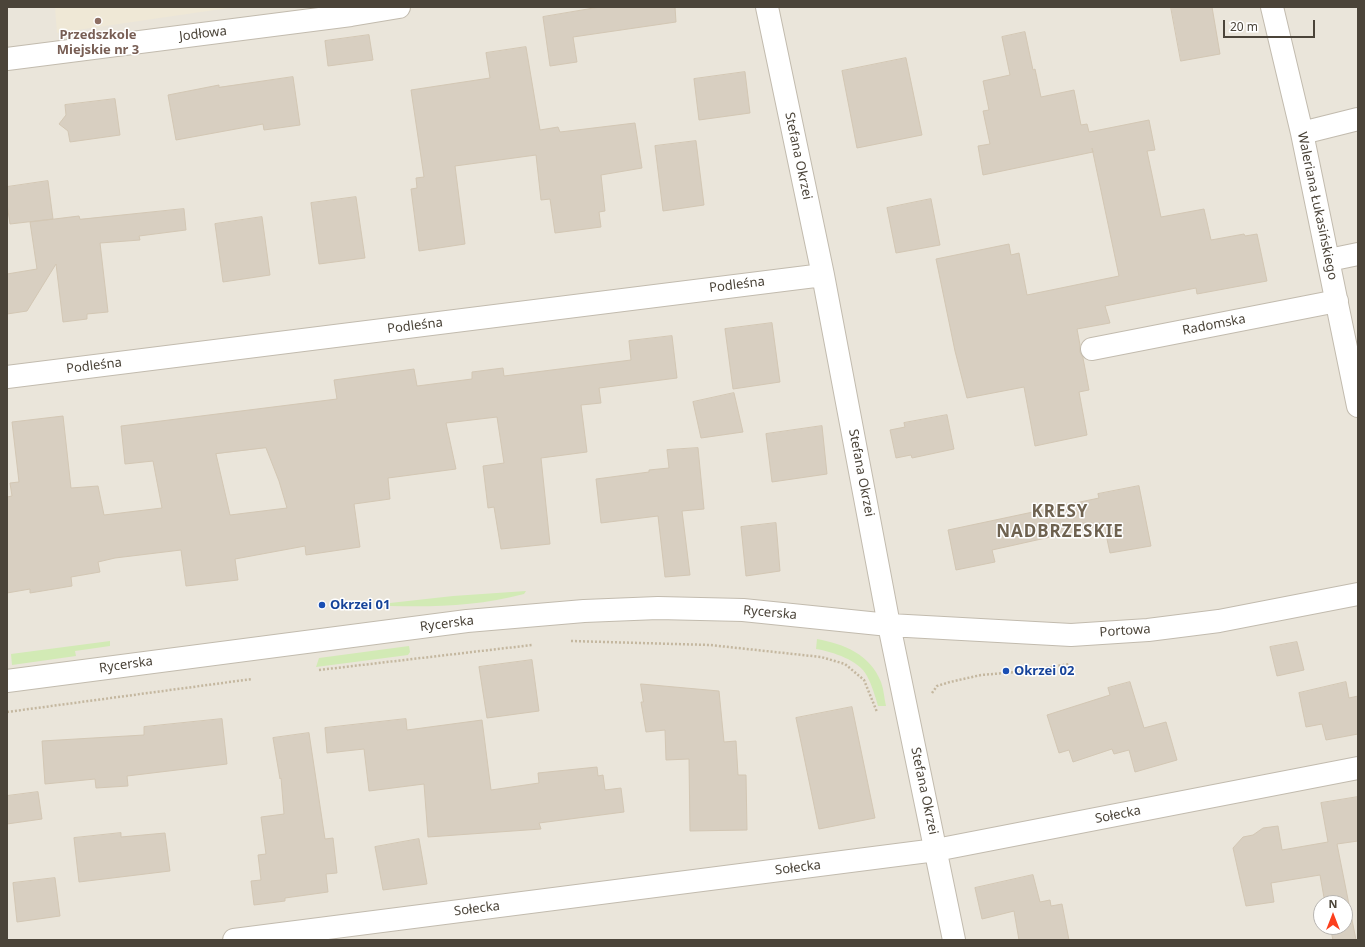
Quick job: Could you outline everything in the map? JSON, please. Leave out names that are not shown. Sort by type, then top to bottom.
[{"type":"street","name":"Jodłowa","points":[[7,59],[351,15],[399,7]]},
{"type":"street","name":"Stefana Okrzei","points":[[767,7],[823,274],[889,625],[954,940]]},
{"type":"street","name":"Waleriana Łukasińskiego","points":[[1272,7],[1302,133],[1358,406]]},
{"type":"street","points":[[1302,133],[1358,119]]},
{"type":"street","points":[[1329,260],[1358,254]]},
{"type":"street","name":"Podleśna","points":[[7,377],[823,274]]},
{"type":"street","name":"Radomska","points":[[1092,349],[1337,301]]},
{"type":"street","name":"Portowa","points":[[889,625],[1071,635],[1148,630],[1219,621],[1358,594]]},
{"type":"street","name":"Rycerska","points":[[7,681],[459,622],[584,611],[658,608],[743,610],[889,625]]},
{"type":"street","name":"Sołecka","points":[[234,940],[936,850],[1358,768]]},
{"type":"path","points":[[571,641],[710,645],[821,657],[845,664],[864,680],[880,717]]},
{"type":"path","points":[[318,670],[539,644]]},
{"type":"path","points":[[7,712],[256,678]]},
{"type":"shaded area","points":[[7,7],[1358,7],[1358,940],[7,940]]},
{"type":"shaded area","name":"Przedszkole Miejskie nr 3","points":[[55,7],[235,7],[57,33]]},
{"type":"green space","points":[[526,591],[524,594],[507,598],[458,605],[390,606],[390,603],[453,596]]},
{"type":"green space","points":[[817,639],[846,647],[863,657],[876,672],[881,682],[886,706],[878,706],[867,676],[858,665],[830,652],[816,649]]},
{"type":"green space","points":[[110,641],[110,646],[75,651],[76,656],[12,665],[11,654]]},
{"type":"green space","points":[[409,646],[410,652],[408,655],[316,667],[319,658]]},
{"type":"building","points":[[600,7],[675,7],[676,22],[573,37],[577,62],[550,66],[543,17]]},
{"type":"building","points":[[1171,7],[1212,7],[1220,54],[1181,61]]},
{"type":"building","points":[[1025,32],[1033,70],[1035,69],[1041,97],[1074,90],[1081,125],[1087,124],[1089,132],[1149,120],[1155,150],[1147,151],[1161,217],[1204,209],[1211,240],[1244,234],[1245,236],[1257,234],[1267,281],[1197,294],[1196,288],[1105,306],[1110,323],[1077,329],[1080,352],[1083,358],[1089,390],[1079,392],[1087,435],[1035,446],[1024,387],[967,398],[955,351],[936,259],[1009,244],[1011,255],[1019,253],[1027,295],[1119,276],[1093,152],[983,175],[978,146],[990,144],[983,111],[989,110],[983,81],[1010,75],[1002,37]]},
{"type":"building","points":[[369,35],[373,60],[328,66],[325,41]]},
{"type":"building","points":[[526,47],[540,130],[558,127],[560,132],[635,123],[642,168],[601,175],[605,211],[599,212],[601,227],[555,233],[550,199],[541,200],[536,155],[455,166],[465,244],[419,251],[411,189],[417,188],[416,178],[424,177],[411,90],[490,78],[486,53]]},
{"type":"building","points":[[906,58],[922,135],[857,148],[842,71]]},
{"type":"building","points":[[745,72],[750,113],[699,120],[694,79]]},
{"type":"building","points":[[293,77],[300,125],[264,130],[263,124],[176,140],[168,95],[219,85],[219,87]]},
{"type":"building","points":[[115,99],[120,135],[70,142],[68,131],[59,124],[66,115],[65,105]]},
{"type":"building","points":[[696,141],[704,205],[663,211],[655,146]]},
{"type":"building","points":[[48,181],[53,219],[10,224],[7,204],[7,187]]},
{"type":"building","points":[[356,197],[365,258],[319,264],[311,203]]},
{"type":"building","points":[[931,199],[940,245],[896,253],[887,208]]},
{"type":"building","points":[[184,209],[186,230],[139,236],[140,240],[100,243],[108,312],[87,314],[87,319],[63,322],[56,264],[27,311],[7,314],[7,274],[37,269],[30,222],[79,216],[80,219]]},
{"type":"building","points":[[262,217],[270,275],[223,282],[215,224]]},
{"type":"building","points":[[772,323],[780,382],[733,389],[725,329]]},
{"type":"building","points":[[672,336],[677,378],[599,388],[601,403],[581,405],[587,452],[541,458],[550,544],[501,549],[494,507],[488,508],[483,466],[504,463],[497,417],[446,423],[456,469],[388,478],[390,499],[354,504],[360,547],[306,555],[305,546],[235,559],[238,580],[186,586],[181,550],[115,558],[98,562],[100,572],[71,577],[72,586],[30,593],[30,589],[7,593],[7,497],[12,496],[10,483],[19,482],[12,422],[63,416],[71,488],[98,486],[104,515],[162,508],[153,461],[125,464],[121,426],[337,399],[334,380],[414,369],[417,386],[472,379],[472,372],[503,368],[504,376],[631,360],[629,341]],"holes":[[[266,448],[279,481],[287,508],[230,515],[216,454]]]},
{"type":"building","points":[[734,393],[743,432],[701,438],[693,402]]},
{"type":"building","points":[[947,415],[954,449],[912,458],[911,455],[896,458],[890,430],[905,427],[904,423]]},
{"type":"building","points":[[822,426],[827,474],[772,482],[766,434]]},
{"type":"building","points":[[698,448],[704,509],[682,511],[690,575],[665,577],[658,516],[601,523],[596,479],[669,468],[667,450]]},
{"type":"building","points":[[1139,486],[1151,546],[1110,553],[1104,525],[992,550],[995,562],[956,570],[948,530],[1099,498],[1098,494]]},
{"type":"building","points":[[776,523],[780,571],[746,576],[741,527]]},
{"type":"building","points":[[1297,642],[1304,670],[1277,676],[1270,647]]},
{"type":"building","points":[[532,660],[539,711],[487,718],[479,667]]},
{"type":"building","points":[[1130,682],[1144,728],[1166,722],[1177,760],[1135,772],[1129,750],[1114,754],[1112,749],[1073,762],[1069,750],[1059,753],[1047,715],[1110,695],[1108,688]]},
{"type":"building","points":[[1346,682],[1349,698],[1358,696],[1358,734],[1326,740],[1322,724],[1306,727],[1299,693]]},
{"type":"building","points":[[641,684],[719,691],[724,742],[736,741],[738,775],[746,775],[747,830],[690,831],[689,759],[666,760],[665,730],[646,732],[641,702],[643,702]]},
{"type":"building","points":[[852,707],[875,818],[819,829],[796,718]]},
{"type":"building","points":[[222,719],[227,764],[127,776],[128,786],[96,788],[95,779],[45,784],[42,741],[144,735],[144,727]]},
{"type":"building","points":[[406,719],[407,730],[482,720],[491,790],[539,783],[538,773],[597,767],[598,776],[603,775],[605,790],[621,788],[624,812],[539,823],[541,829],[428,837],[424,784],[369,791],[364,749],[327,753],[325,728]]},
{"type":"building","points":[[309,733],[325,839],[333,838],[337,873],[326,874],[328,892],[285,898],[285,901],[254,905],[251,881],[261,880],[258,855],[266,854],[261,817],[284,814],[281,778],[280,779],[273,738]]},
{"type":"building","points":[[38,792],[42,819],[7,824],[7,796]]},
{"type":"building","points":[[1358,797],[1358,841],[1337,844],[1347,895],[1324,895],[1320,875],[1271,883],[1274,902],[1246,906],[1233,848],[1243,837],[1253,835],[1263,828],[1278,826],[1282,850],[1328,842],[1321,803]]},
{"type":"building","points":[[121,833],[121,837],[165,833],[170,871],[79,882],[74,838]]},
{"type":"building","points":[[419,839],[427,884],[383,890],[375,847]]},
{"type":"building","points":[[1033,875],[1040,902],[1050,900],[1051,906],[1062,904],[1069,940],[1019,940],[1014,911],[982,919],[975,888]]},
{"type":"building","points":[[55,878],[60,916],[17,922],[13,883]]},
{"type":"building","points":[[1353,925],[1356,940],[1333,940],[1332,935],[1353,935]]},
{"type":"place","name":"Przedszkole Miejskie nr 3","points":[[98,21]]},
{"type":"place","name":"Okrzei 01","points":[[322,605]]},
{"type":"place","name":"Okrzei 02","points":[[1006,671]]},
{"type":"district","name":"KRESY NADBRZESKIE","points":[[1060,522]]}]
